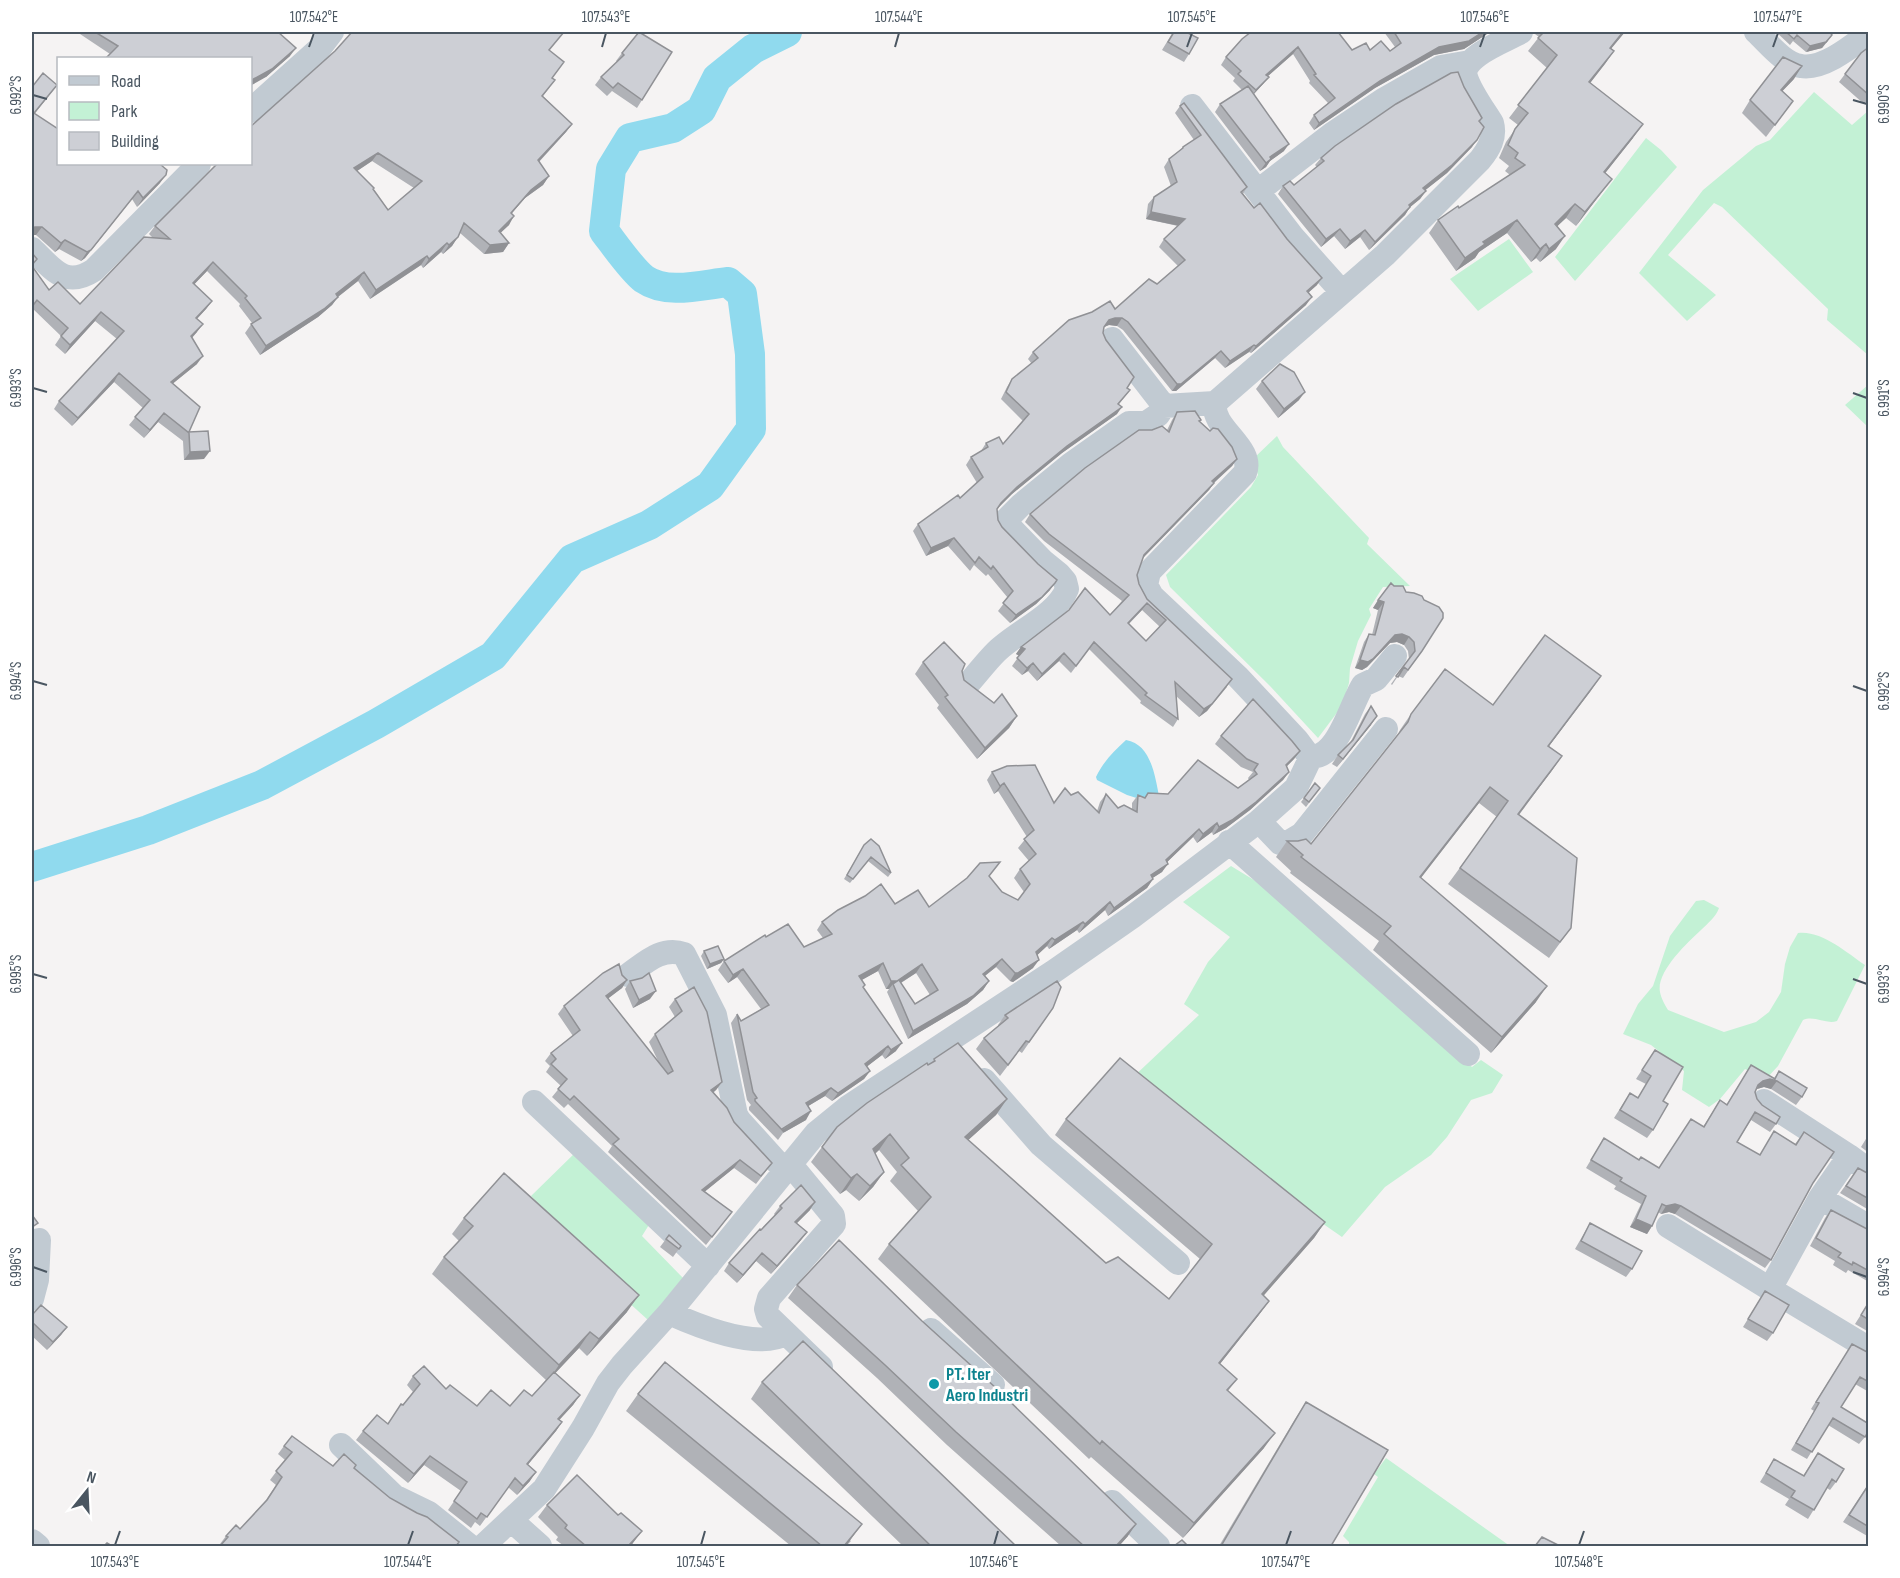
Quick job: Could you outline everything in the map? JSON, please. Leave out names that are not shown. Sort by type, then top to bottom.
[{"type":"street","points":[[252,109],[319,49],[332,32]]},
{"type":"street","points":[[1164,406],[1215,403],[1385,255],[1480,160],[1490,146],[1494,130],[1465,72],[1474,57],[1521,32]]},
{"type":"street","points":[[1756,32],[1785,59],[1800,66],[1815,65],[1835,57],[1869,34]]},
{"type":"street","points":[[1258,191],[1332,134],[1383,100],[1441,67],[1470,62]]},
{"type":"street","points":[[1192,106],[1293,237],[1342,292]]},
{"type":"street","points":[[32,249],[62,275],[75,279],[83,277],[102,262],[198,165]]},
{"type":"street","points":[[1112,339],[1164,406]]},
{"type":"street","points":[[483,1546],[544,1489],[621,1365],[669,1313],[816,1133],[848,1107],[962,1054],[1124,923],[1259,821],[1296,788],[1308,764],[1309,756],[1238,677],[1152,596],[1146,585],[1149,572],[1242,478],[1246,468],[1245,458],[1214,410],[1215,403]]},
{"type":"street","points":[[968,684],[996,652],[1023,629],[1036,624],[1060,600],[1067,589],[1065,581],[1059,574],[1042,561],[1007,524],[1008,518],[1062,471],[1109,436],[1129,423],[1146,423],[1158,415],[1164,406]]},
{"type":"street","points":[[1309,756],[1323,755],[1346,723],[1363,685],[1376,679],[1395,656]]},
{"type":"street","points":[[1259,821],[1280,843],[1287,843],[1302,834],[1386,729]]},
{"type":"street","points":[[1229,842],[1468,1053]]},
{"type":"street","points":[[628,975],[663,952],[674,950],[684,954],[715,1015],[736,1115],[833,1216],[836,1238],[766,1304],[768,1316],[837,1381]]},
{"type":"street","points":[[962,1054],[1041,1145],[1178,1263]]},
{"type":"street","points":[[1764,1101],[1869,1170]]},
{"type":"street","points":[[534,1102],[708,1266]]},
{"type":"street","points":[[1770,1289],[1820,1198],[1849,1156]]},
{"type":"street","points":[[1820,1198],[1869,1226]]},
{"type":"street","points":[[1668,1226],[1869,1348]]},
{"type":"street","points":[[32,1299],[37,1280],[39,1240]]},
{"type":"street","points":[[669,1313],[692,1324],[732,1337],[770,1339],[786,1334]]},
{"type":"street","points":[[915,1316],[1005,1398]]},
{"type":"street","points":[[341,1445],[394,1496],[429,1513],[470,1546]]},
{"type":"street","points":[[1095,1486],[1158,1546]]},
{"type":"street","points":[[511,1520],[540,1546]]},
{"type":"street","points":[[32,1541],[38,1546]]},
{"type":"green space","points":[[1814,92],[1852,125],[1868,111],[1868,355],[1827,320],[1828,309],[1722,207],[1714,203],[1668,255],[1716,295],[1687,321],[1639,273],[1703,190],[1756,146],[1770,140]]},
{"type":"green space","points":[[1646,138],[1677,167],[1575,281],[1555,257]]},
{"type":"green space","points":[[1509,239],[1533,272],[1478,311],[1450,279]]},
{"type":"green space","points":[[1868,385],[1868,427],[1845,405]]},
{"type":"green space","points":[[1277,436],[1283,447],[1369,538],[1367,544],[1410,586],[1383,587],[1369,609],[1371,615],[1358,641],[1342,706],[1318,738],[1270,686],[1170,587],[1166,575],[1251,487],[1258,475],[1253,459]]},
{"type":"green space","points":[[1231,866],[1272,891],[1472,1067],[1481,1060],[1503,1075],[1492,1093],[1471,1100],[1447,1137],[1431,1155],[1385,1187],[1342,1237],[1270,1187],[1130,1080],[1199,1015],[1184,1004],[1208,962],[1230,937],[1183,902]]},
{"type":"green space","points":[[1704,900],[1719,908],[1712,920],[1674,958],[1663,976],[1660,992],[1668,1010],[1724,1032],[1756,1022],[1769,1012],[1781,992],[1785,964],[1790,947],[1798,933],[1824,938],[1865,965],[1837,1021],[1803,1020],[1778,1066],[1766,1079],[1745,1069],[1720,1099],[1709,1107],[1682,1090],[1684,1071],[1651,1045],[1623,1034],[1638,1004],[1653,986],[1670,936],[1696,901]]},
{"type":"green space","points":[[578,1150],[652,1220],[642,1236],[683,1278],[648,1320],[562,1242],[568,1235],[531,1196]]},
{"type":"green space","points":[[1386,1458],[1510,1546],[1349,1546],[1349,1542],[1343,1536],[1378,1477],[1374,1474]]},
{"type":"water","points":[[1126,740],[1134,743],[1146,754],[1159,796],[1143,800],[1097,780],[1096,777],[1105,762]]},
{"type":"building","points":[[95,32],[278,32],[296,48],[272,69],[252,80],[252,57],[107,57],[118,46]]},
{"type":"building","points":[[352,32],[564,32],[549,50],[564,62],[552,78],[555,80],[542,96],[572,124],[538,160],[549,176],[531,190],[511,213],[514,216],[499,231],[509,243],[490,245],[464,223],[458,237],[449,245],[447,243],[429,259],[427,256],[376,290],[364,272],[336,294],[338,297],[324,309],[266,346],[251,324],[261,318],[245,298],[247,296],[213,262],[193,283],[212,301],[196,318],[203,324],[191,336],[203,356],[171,382],[200,407],[189,432],[208,431],[210,451],[190,452],[189,433],[164,413],[150,430],[135,417],[150,400],[119,373],[78,418],[59,401],[124,331],[101,312],[70,345],[61,336],[68,328],[37,300],[34,304],[32,302],[32,266],[49,290],[58,282],[80,304],[144,237],[170,239],[155,226],[216,165],[252,165],[252,125],[335,51]],"holes":[[[378,153],[422,181],[388,210],[374,188],[354,168]]]},
{"type":"building","points":[[639,32],[672,52],[642,100],[618,83],[613,88],[601,77],[624,55],[622,53]]},
{"type":"building","points":[[1174,32],[1186,32],[1198,38],[1189,54],[1168,42]]},
{"type":"building","points":[[1251,32],[1338,32],[1352,50],[1366,43],[1370,50],[1381,41],[1390,51],[1401,43],[1394,32],[1483,32],[1469,41],[1439,47],[1380,81],[1319,123],[1314,115],[1335,98],[1314,75],[1316,74],[1298,47],[1266,75],[1269,77],[1256,90],[1238,74],[1241,71],[1226,57]]},
{"type":"building","points":[[1544,32],[1623,32],[1610,48],[1614,51],[1589,82],[1643,124],[1604,172],[1612,179],[1585,212],[1575,204],[1555,224],[1565,236],[1549,249],[1546,244],[1540,249],[1517,220],[1483,242],[1485,244],[1465,258],[1438,220],[1525,165],[1515,158],[1518,153],[1508,145],[1515,129],[1528,113],[1518,105],[1557,55],[1538,38]]},
{"type":"building","points":[[1786,32],[1830,32],[1832,35],[1826,42],[1810,46],[1797,35],[1794,39]]},
{"type":"building","points":[[1869,47],[1869,95],[1845,74],[1861,53]]},
{"type":"building","points":[[1783,57],[1802,66],[1781,90],[1793,101],[1775,125],[1750,100]]},
{"type":"building","points":[[1458,72],[1482,118],[1479,121],[1484,127],[1477,140],[1452,165],[1423,188],[1426,191],[1409,205],[1410,207],[1375,242],[1365,230],[1350,241],[1340,229],[1326,239],[1283,186],[1290,181],[1294,185],[1324,161],[1321,158],[1335,146],[1396,104],[1451,73]]},
{"type":"building","points":[[43,73],[57,85],[34,113],[57,128],[57,165],[161,165],[167,170],[166,175],[143,198],[138,191],[87,252],[65,240],[61,243],[42,227],[32,228],[32,87]]},
{"type":"building","points":[[1248,86],[1289,144],[1270,157],[1271,159],[1266,163],[1220,104]]},
{"type":"building","points":[[1184,103],[1247,187],[1241,192],[1254,208],[1260,203],[1287,239],[1322,278],[1307,291],[1312,297],[1256,346],[1254,345],[1230,361],[1221,351],[1181,384],[1177,384],[1128,322],[1122,318],[1109,320],[1103,333],[1106,340],[1134,377],[1127,388],[1130,390],[1118,404],[1122,407],[1067,446],[1017,487],[997,509],[998,520],[1002,527],[1057,580],[1042,597],[1016,615],[1003,603],[1013,591],[993,566],[991,569],[979,557],[975,563],[954,538],[931,548],[918,524],[958,495],[960,498],[983,477],[971,457],[988,447],[986,443],[999,437],[1003,444],[1029,414],[1006,392],[1012,379],[1038,358],[1033,352],[1069,320],[1092,312],[1110,301],[1115,309],[1149,279],[1157,284],[1185,260],[1164,239],[1185,219],[1151,212],[1154,197],[1177,182],[1169,159],[1201,135],[1180,106]]},
{"type":"building","points":[[32,253],[37,259],[32,265]]},
{"type":"building","points":[[1280,364],[1294,372],[1305,392],[1284,409],[1262,381]]},
{"type":"building","points":[[1195,411],[1201,420],[1199,421],[1210,431],[1213,428],[1218,429],[1232,447],[1237,459],[1212,481],[1214,483],[1144,555],[1137,575],[1147,599],[1232,679],[1212,704],[1204,709],[1175,682],[1178,719],[1145,695],[1147,693],[1094,642],[1076,666],[1064,653],[1042,674],[1033,663],[1027,668],[1017,658],[1025,649],[1021,647],[1069,610],[1085,588],[1110,615],[1129,595],[1049,534],[1030,514],[1085,468],[1139,430],[1152,430],[1162,426],[1169,432],[1177,412]],"holes":[[[1147,603],[1166,620],[1146,641],[1128,623]]]},
{"type":"building","points":[[1391,583],[1394,586],[1403,586],[1406,592],[1422,596],[1424,600],[1439,607],[1443,613],[1443,618],[1422,651],[1408,670],[1404,667],[1398,677],[1396,676],[1415,651],[1414,642],[1409,637],[1402,634],[1395,635],[1373,659],[1368,662],[1360,660],[1369,634],[1375,635],[1384,602],[1378,600]]},
{"type":"building","points":[[1545,635],[1601,676],[1548,746],[1562,756],[1518,814],[1577,858],[1571,928],[1560,942],[1460,868],[1508,801],[1490,787],[1420,877],[1547,986],[1502,1037],[1384,934],[1391,926],[1301,857],[1303,855],[1287,841],[1306,839],[1311,844],[1408,722],[1411,714],[1445,669],[1493,705]]},
{"type":"building","points":[[944,642],[965,664],[962,671],[964,680],[994,703],[1002,694],[1017,716],[985,748],[945,697],[948,695],[923,662]]},
{"type":"building","points":[[1253,699],[1300,751],[1286,765],[1289,772],[1256,802],[1219,827],[1217,823],[1203,834],[1199,829],[1166,860],[1168,864],[1151,875],[1153,879],[1114,908],[1110,902],[1085,924],[1083,922],[1055,940],[1052,938],[1036,952],[1039,960],[1015,973],[1002,959],[983,974],[989,981],[973,996],[913,1031],[893,984],[899,980],[915,1004],[938,990],[922,964],[897,981],[891,981],[883,963],[859,976],[865,985],[863,987],[902,1043],[891,1050],[888,1046],[865,1064],[870,1071],[838,1093],[831,1088],[806,1103],[811,1111],[782,1129],[784,1132],[755,1101],[757,1098],[753,1092],[737,1014],[741,1021],[769,1005],[743,969],[733,975],[724,961],[765,935],[766,937],[788,924],[804,947],[832,934],[822,922],[881,884],[895,904],[918,890],[929,907],[967,878],[980,863],[1000,862],[989,876],[1002,892],[1018,900],[1030,884],[1020,869],[1036,854],[1024,839],[1034,830],[1004,783],[1000,786],[992,772],[1007,766],[1035,765],[1054,803],[1065,788],[1071,795],[1078,792],[1099,813],[1106,794],[1118,808],[1124,805],[1137,812],[1138,795],[1145,798],[1148,793],[1168,794],[1198,760],[1238,788],[1257,774],[1254,770],[1258,764],[1247,759],[1221,736]]},
{"type":"building","points":[[1371,706],[1377,716],[1343,759],[1338,755],[1353,740]]},
{"type":"building","points":[[1315,783],[1320,788],[1309,802],[1304,798]]},
{"type":"building","points":[[871,839],[879,846],[891,873],[871,857],[853,879],[847,875],[864,845]]},
{"type":"building","points":[[718,946],[724,959],[710,964],[704,951]]},
{"type":"building","points":[[619,964],[622,975],[627,980],[606,996],[668,1074],[673,1071],[655,1034],[682,1011],[675,999],[694,987],[707,1012],[722,1082],[711,1090],[727,1108],[734,1122],[772,1163],[761,1176],[740,1160],[702,1190],[732,1212],[712,1237],[613,1144],[619,1139],[574,1096],[570,1100],[558,1089],[567,1079],[551,1064],[556,1059],[551,1053],[580,1030],[564,1006],[603,973]]},
{"type":"building","points":[[649,973],[656,991],[639,1000],[630,981],[642,978]]},
{"type":"building","points":[[1057,981],[1061,987],[1053,1008],[1029,1042],[1026,1041],[1008,1065],[984,1038],[1008,1018],[1005,1015]]},
{"type":"building","points":[[958,1043],[1007,1099],[965,1137],[1106,1263],[1118,1257],[1169,1299],[1212,1244],[1066,1119],[1120,1058],[1325,1222],[1262,1294],[1269,1301],[1219,1363],[1237,1379],[1227,1390],[1275,1433],[1194,1523],[1102,1441],[1100,1444],[889,1244],[931,1197],[901,1165],[909,1158],[890,1134],[873,1149],[884,1172],[870,1186],[857,1174],[851,1178],[822,1147],[837,1127],[867,1103],[927,1063],[928,1065],[935,1061],[934,1059]]},
{"type":"building","points":[[1655,1050],[1683,1067],[1663,1101],[1668,1104],[1653,1130],[1620,1110],[1630,1093],[1638,1098],[1651,1076],[1642,1070]]},
{"type":"building","points":[[1751,1065],[1775,1079],[1779,1071],[1807,1088],[1802,1097],[1777,1081],[1770,1079],[1763,1081],[1755,1092],[1757,1099],[1780,1117],[1776,1124],[1755,1112],[1737,1142],[1760,1155],[1774,1131],[1796,1145],[1804,1132],[1834,1152],[1813,1183],[1771,1260],[1675,1204],[1666,1206],[1662,1204],[1652,1226],[1636,1219],[1646,1196],[1620,1181],[1622,1178],[1591,1160],[1604,1138],[1639,1160],[1641,1157],[1659,1168],[1691,1119],[1704,1127],[1720,1100],[1727,1105]]},
{"type":"building","points":[[1858,1168],[1869,1174],[1869,1199],[1846,1186]]},
{"type":"building","points":[[504,1173],[639,1295],[599,1339],[590,1332],[559,1365],[444,1257],[473,1226],[464,1218]]},
{"type":"building","points":[[801,1185],[815,1202],[795,1222],[807,1232],[777,1266],[762,1253],[743,1275],[729,1263]]},
{"type":"building","points":[[1831,1210],[1869,1230],[1869,1271],[1838,1257],[1841,1253],[1816,1238]]},
{"type":"building","points":[[32,1215],[38,1223],[32,1227]]},
{"type":"building","points":[[1590,1223],[1642,1251],[1632,1269],[1581,1241]]},
{"type":"building","points":[[669,1235],[681,1246],[679,1249],[666,1239]]},
{"type":"building","points":[[839,1240],[1136,1524],[1116,1546],[1084,1546],[797,1285]]},
{"type":"building","points":[[1765,1291],[1789,1305],[1773,1333],[1748,1319]]},
{"type":"building","points":[[1869,1302],[1869,1320],[1861,1315]]},
{"type":"building","points":[[41,1305],[67,1327],[53,1342],[32,1322],[32,1315]]},
{"type":"building","points":[[803,1341],[1016,1546],[931,1546],[762,1382]]},
{"type":"building","points":[[1852,1344],[1869,1353],[1869,1382],[1860,1377],[1841,1407],[1869,1424],[1869,1430],[1865,1437],[1833,1418],[1812,1452],[1796,1443],[1819,1403],[1816,1402]]},
{"type":"building","points":[[665,1362],[862,1524],[844,1546],[822,1546],[638,1394]]},
{"type":"building","points":[[424,1366],[446,1389],[450,1385],[477,1406],[491,1390],[510,1406],[524,1390],[532,1396],[554,1372],[580,1395],[558,1419],[562,1422],[527,1464],[536,1472],[523,1486],[515,1478],[487,1517],[481,1513],[477,1519],[454,1501],[467,1482],[430,1456],[414,1474],[363,1431],[377,1415],[388,1424],[401,1404],[403,1405],[420,1384],[413,1376]]},
{"type":"building","points":[[1306,1402],[1388,1450],[1331,1546],[1221,1546]]},
{"type":"building","points":[[292,1436],[333,1466],[344,1454],[356,1465],[354,1468],[390,1498],[427,1517],[459,1542],[456,1546],[220,1546],[236,1525],[240,1529],[267,1500],[282,1477],[276,1471],[292,1452],[284,1446]]},
{"type":"building","points":[[1818,1453],[1844,1469],[1836,1482],[1832,1479],[1814,1510],[1791,1497],[1795,1491],[1766,1473],[1774,1459],[1804,1476]]},
{"type":"building","points":[[577,1475],[618,1515],[621,1513],[642,1531],[629,1545],[631,1546],[586,1546],[565,1528],[567,1525],[547,1505]]},
{"type":"building","points":[[1869,1484],[1869,1527],[1849,1515]]},
{"type":"building","points":[[1542,1537],[1560,1546],[1535,1546]]},
{"type":"building","points":[[1182,1540],[1188,1546],[1174,1546]]},
{"type":"waterway","points":[[32,867],[148,830],[262,785],[376,724],[493,656],[572,559],[649,525],[710,486],[751,429],[750,354],[742,294],[728,282],[674,288],[653,284],[639,275],[604,231],[611,169],[630,138],[673,128],[701,110],[717,78],[753,49],[787,32]]},
{"type":"place","name":"PT. Iter Aero Industri","points":[[934,1384]]}]
